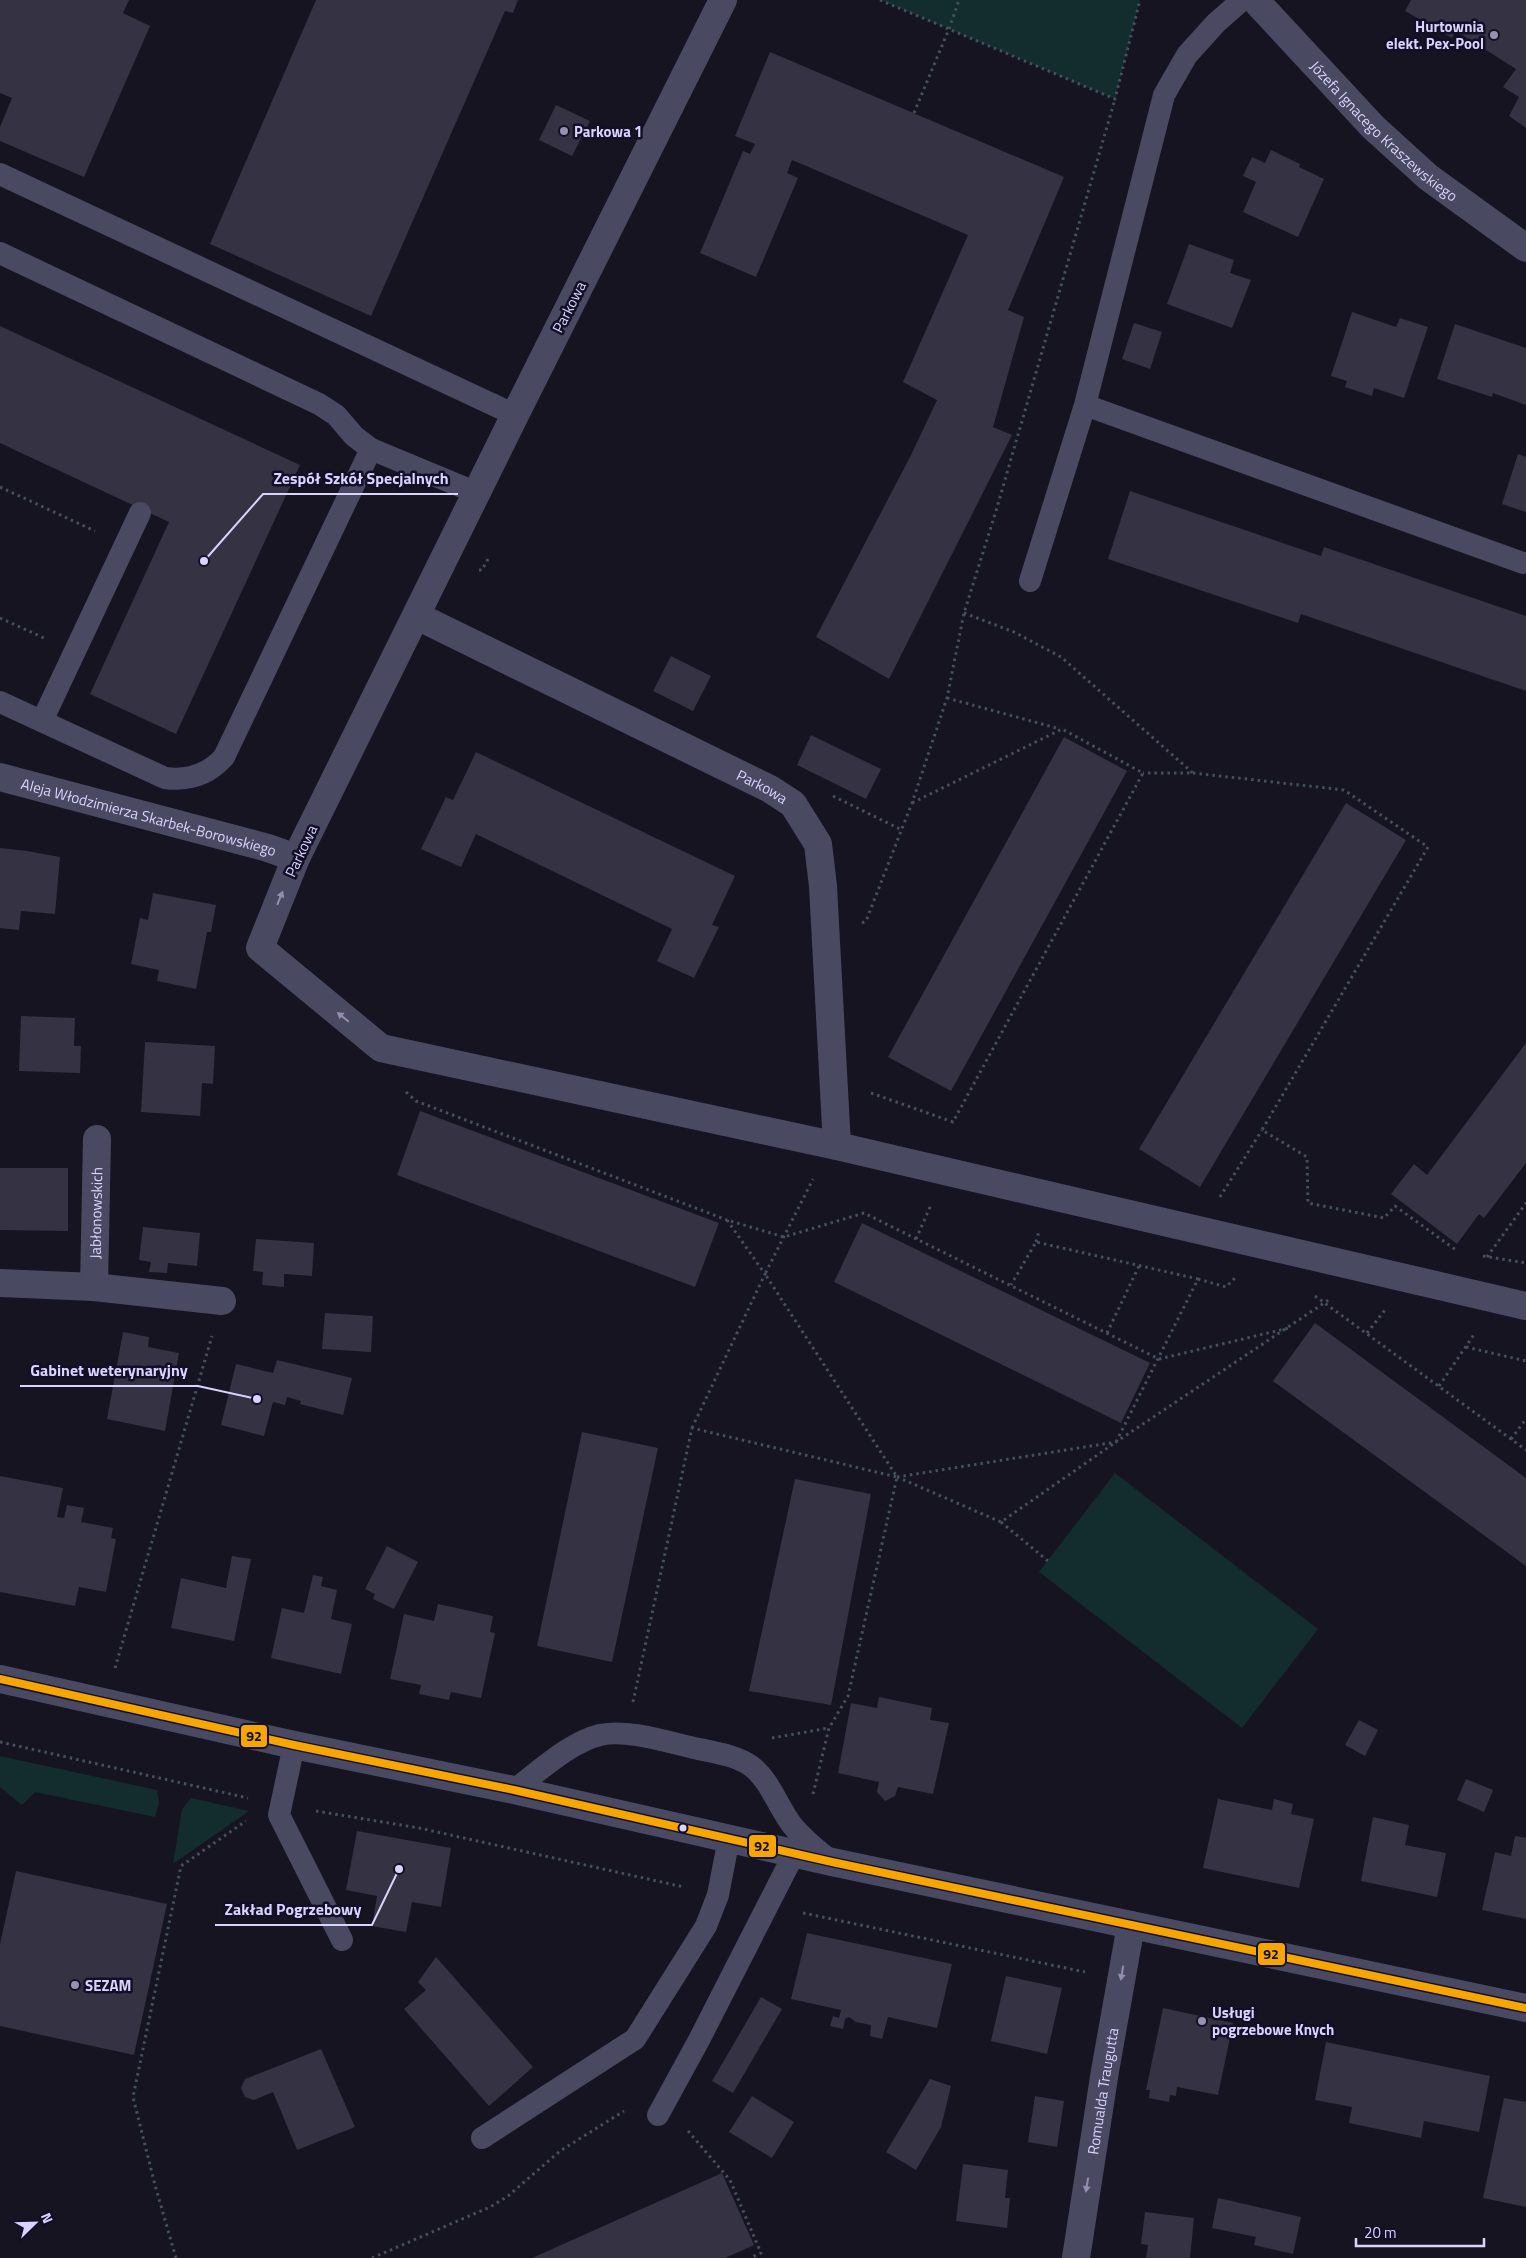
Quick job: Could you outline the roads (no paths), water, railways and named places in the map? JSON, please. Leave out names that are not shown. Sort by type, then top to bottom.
[{"type":"street","name":"Parkowa","points":[[417,616],[770,790],[793,804],[818,844],[823,886],[838,1146],[381,1048],[260,948],[296,858],[417,616],[514,415],[723,0]]},
{"type":"street","name":"Józefa Ignacego Kraszewskiego","points":[[1254,0],[1373,127],[1428,176],[1526,248]]},
{"type":"street","name":"Aleja Włodzimierza Skarbek-Borowskiego","points":[[0,777],[268,848],[296,858]]},
{"type":"street","name":"Jabłonowskich","points":[[94,1287],[97,1139]]},
{"type":"street","points":[[838,1146],[1526,1306]]},
{"type":"street","points":[[0,1283],[94,1287],[222,1301]]},
{"type":"street","points":[[0,1679],[294,1745],[514,1790],[795,1852],[832,1862],[1526,2008]]},
{"type":"street","name":"Romualda Traugutta","points":[[1076,2258],[1131,1925]]},
{"type":"lane","points":[[1030,581],[1085,405],[1164,96],[1187,55],[1216,23],[1242,0]]},
{"type":"lane","points":[[0,174],[514,415]]},
{"type":"lane","points":[[0,253],[319,404],[336,415],[354,436],[371,449],[477,493]]},
{"type":"lane","points":[[1085,405],[1523,563]]},
{"type":"lane","points":[[0,702],[165,778],[177,780],[192,777],[205,773],[216,766],[224,758],[371,449]]},
{"type":"lane","points":[[42,721],[140,513]]},
{"type":"lane","points":[[514,1790],[573,1747],[600,1735],[631,1735],[666,1741],[731,1756],[751,1766],[777,1800],[791,1824],[808,1843],[832,1862]]},
{"type":"lane","points":[[294,1745],[276,1804],[279,1815],[342,1940]]},
{"type":"lane","points":[[482,2138],[635,2039],[706,1926],[718,1894],[729,1838]]},
{"type":"lane","points":[[658,2115],[769,1906],[795,1852]]},
{"type":"place","name":"Hurtownia elekt. Pex-Pool","points":[[1494,35]]},
{"type":"place","name":"Parkowa 1","points":[[564,131]]},
{"type":"place","name":"Zespół Szkół Specjalnych","points":[[204,561]]},
{"type":"place","name":"Gabinet weterynaryjny","points":[[257,1399]]},
{"type":"place","name":"Zakład Pogrzebowy","points":[[399,1869]]},
{"type":"place","name":"SEZAM","points":[[75,1985]]},
{"type":"place","name":"Usługi pogrzebowe Knych","points":[[1202,2021]]}]
